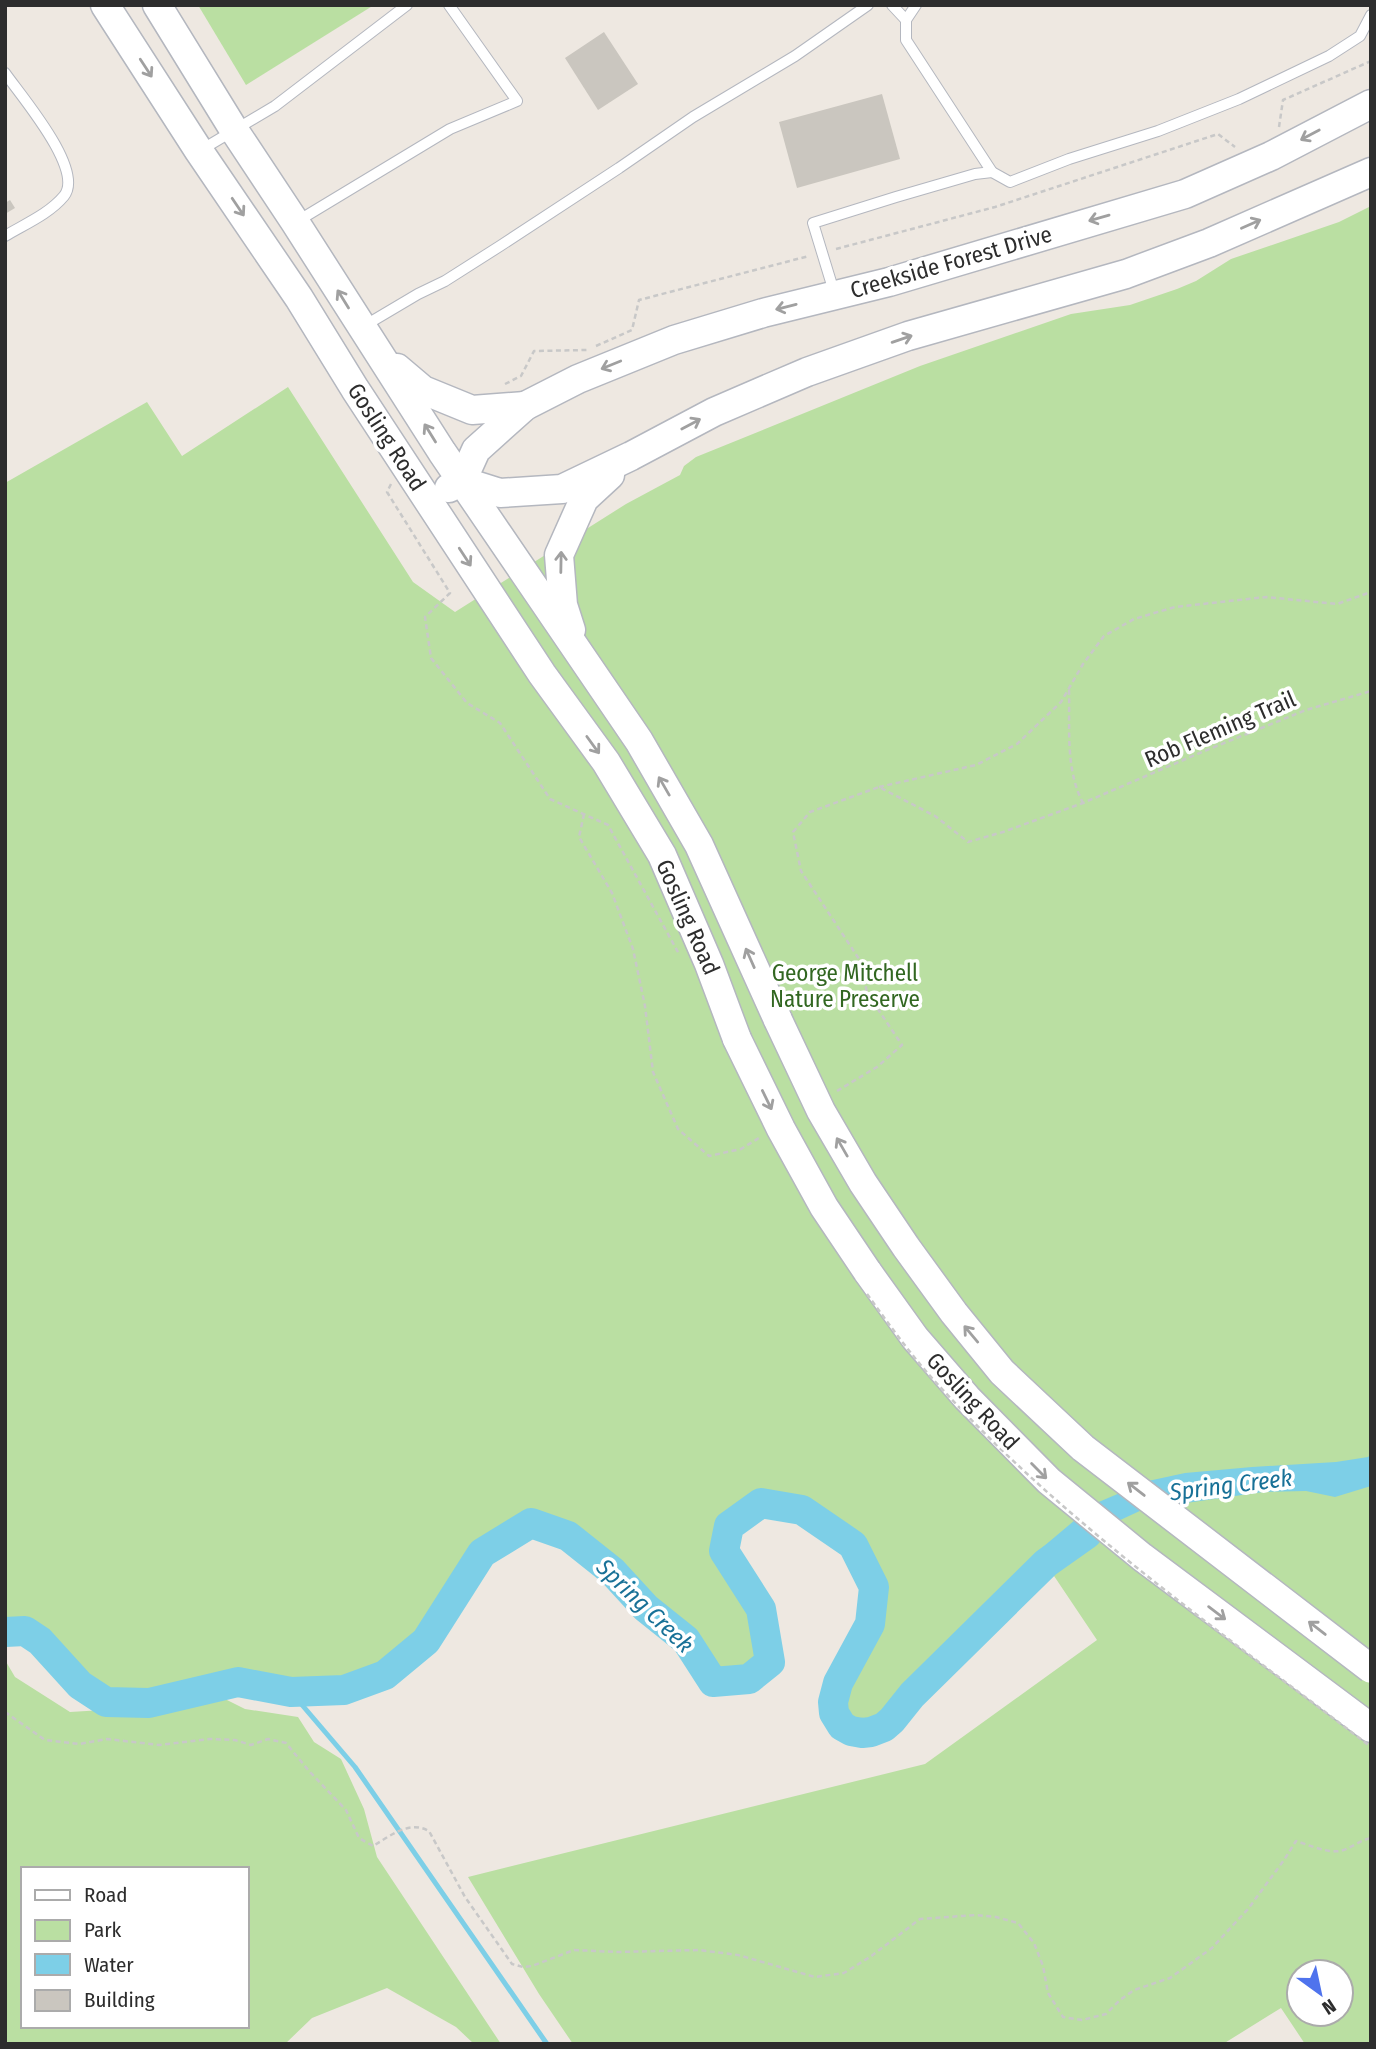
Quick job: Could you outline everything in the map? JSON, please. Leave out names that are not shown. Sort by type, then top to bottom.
[{"type":"main road","name":"Gosling Road","points":[[105,5],[299,298],[408,471],[542,674],[606,762],[662,855],[709,964],[737,1039],[781,1129],[824,1207],[915,1338],[967,1398],[1048,1481],[1121,1540],[1371,1728]]},
{"type":"main road","name":"Gosling Road","points":[[157,5],[361,328],[639,741],[699,845],[821,1111],[863,1183],[954,1313],[1002,1372],[1083,1448],[1371,1669]]},
{"type":"main road","name":"Creekside Forest Drive","points":[[462,481],[477,450],[525,406],[578,379],[674,340],[763,313],[889,282],[1185,194],[1271,156],[1371,104]]},
{"type":"main road","points":[[428,500],[462,481],[500,493],[562,489],[714,412],[807,372],[908,336],[1126,274],[1209,243],[1371,172]]},
{"type":"main road","name":"Creekside Forest Drive","points":[[381,355],[424,390],[472,410],[525,406]]},
{"type":"main road","points":[[578,652],[563,605],[559,555],[584,499],[631,456]]},
{"type":"lane","points":[[200,151],[275,106],[407,5]]},
{"type":"lane","points":[[295,222],[450,129],[517,101],[449,5]]},
{"type":"lane","points":[[361,328],[445,281],[500,246],[693,117],[795,56],[868,5]]},
{"type":"lane","points":[[892,5],[905,20],[906,40],[992,172],[1010,182],[1069,159],[1158,131],[1239,99],[1329,56],[1360,36],[1371,15]]},
{"type":"lane","points":[[905,20],[916,5]]},
{"type":"lane","points":[[5,74],[55,144],[70,184],[66,194],[51,209],[5,236]]},
{"type":"lane","points":[[836,295],[813,223],[975,174],[992,172]]},
{"type":"path","points":[[1278,132],[1283,100],[1371,61]]},
{"type":"path","points":[[484,409],[486,393],[521,376],[534,351],[587,350],[632,330],[639,300],[995,208],[1218,134],[1237,148]]},
{"type":"path","points":[[408,471],[394,478],[387,492],[450,593],[425,617],[431,659],[467,703],[500,723],[550,799],[608,825],[683,962]]},
{"type":"path","points":[[832,1094],[877,1067],[902,1045],[867,993],[861,962],[801,871],[793,832],[810,812],[879,787],[976,765],[1017,744],[1061,702],[1083,664],[1104,636],[1134,620],[1175,607],[1266,597],[1336,604],[1371,592]]},
{"type":"path","points":[[1069,688],[1071,763],[1075,789],[1083,803]]},
{"type":"path","name":"Rob Fleming Trail","points":[[879,787],[934,816],[968,842],[1083,803],[1306,710],[1371,691]]},
{"type":"path","points":[[584,814],[579,837],[612,893],[633,948],[645,1006],[653,1072],[678,1129],[709,1156],[741,1149],[764,1135]]},
{"type":"path","points":[[866,1292],[941,1388],[1004,1454],[1119,1553],[1371,1747]]},
{"type":"path","points":[[5,1712],[45,1740],[79,1744],[107,1739],[159,1745],[210,1739],[251,1745],[268,1739],[286,1743],[346,1810],[359,1838],[373,1846],[407,1827],[421,1827],[429,1831],[465,1897],[512,1964],[532,1966],[574,1950],[699,1950],[738,1955],[814,1978],[844,1972],[870,1957],[920,1919],[976,1915],[1018,1923],[1034,1943],[1043,1966],[1048,1993],[1063,2017],[1082,2021],[1106,2014],[1134,1990],[1170,1978],[1212,1948],[1248,1909],[1296,1841],[1321,1849],[1340,1851],[1363,1839],[1371,1838]]},
{"type":"green space","points":[[198,5],[374,5],[246,85]]},
{"type":"green space","name":"George Mitchell Nature Preserve","points":[[1371,206],[1371,2044],[1305,2044],[1294,2028],[1355,2028],[1355,1958],[1285,1958],[1285,2014],[1281,2008],[1223,2044],[573,2044],[539,1994],[468,1877],[925,1764],[1097,1640],[1046,1564],[912,1695],[884,1727],[871,1732],[851,1731],[842,1726],[834,1713],[835,1693],[870,1624],[874,1587],[853,1545],[802,1510],[761,1503],[729,1526],[724,1551],[761,1609],[770,1662],[749,1679],[713,1682],[686,1640],[647,1608],[612,1571],[568,1536],[531,1523],[482,1554],[426,1641],[385,1675],[344,1690],[291,1692],[238,1682],[149,1703],[106,1702],[80,1685],[40,1641],[25,1631],[5,1632],[5,483],[147,402],[182,456],[288,387],[413,582],[455,612],[626,504],[680,475],[684,466],[696,457],[920,366],[1071,314],[1130,305],[1177,289],[1196,281],[1231,259],[1339,222]]},
{"type":"green space","points":[[5,1660],[15,1677],[70,1712],[169,1706],[223,1698],[245,1709],[298,1717],[314,1742],[341,1759],[364,1809],[377,1857],[501,2044],[474,2044],[456,2027],[387,1988],[312,2018],[285,2044],[5,2044]]},
{"type":"water","points":[[1371,1454],[1371,1486],[1335,1497],[1306,1491],[1263,1492],[1144,1509],[1116,1522],[1069,1563],[1037,1552],[1094,1504],[1148,1481],[1185,1473],[1336,1462],[1368,1457]]},
{"type":"building","points":[[604,32],[638,84],[598,110],[565,58]]},
{"type":"building","points":[[882,94],[900,159],[797,188],[779,122]]},
{"type":"building","points":[[10,200],[15,208],[5,214],[5,203]]},
{"type":"waterway","name":"Spring Creek","points":[[5,1632],[25,1631],[40,1641],[80,1685],[106,1702],[149,1703],[238,1682],[291,1692],[344,1690],[385,1675],[426,1641],[482,1553],[531,1523],[568,1536],[612,1571],[646,1608],[686,1640],[713,1682],[749,1679],[770,1662],[761,1609],[724,1551],[729,1526],[761,1503],[802,1510],[853,1545],[874,1587],[870,1624],[838,1683],[833,1702],[834,1713],[842,1726],[862,1733],[884,1727],[892,1720],[912,1695],[1046,1563],[1087,1534]]},
{"type":"waterway","points":[[291,1692],[355,1767],[547,2044]]}]
